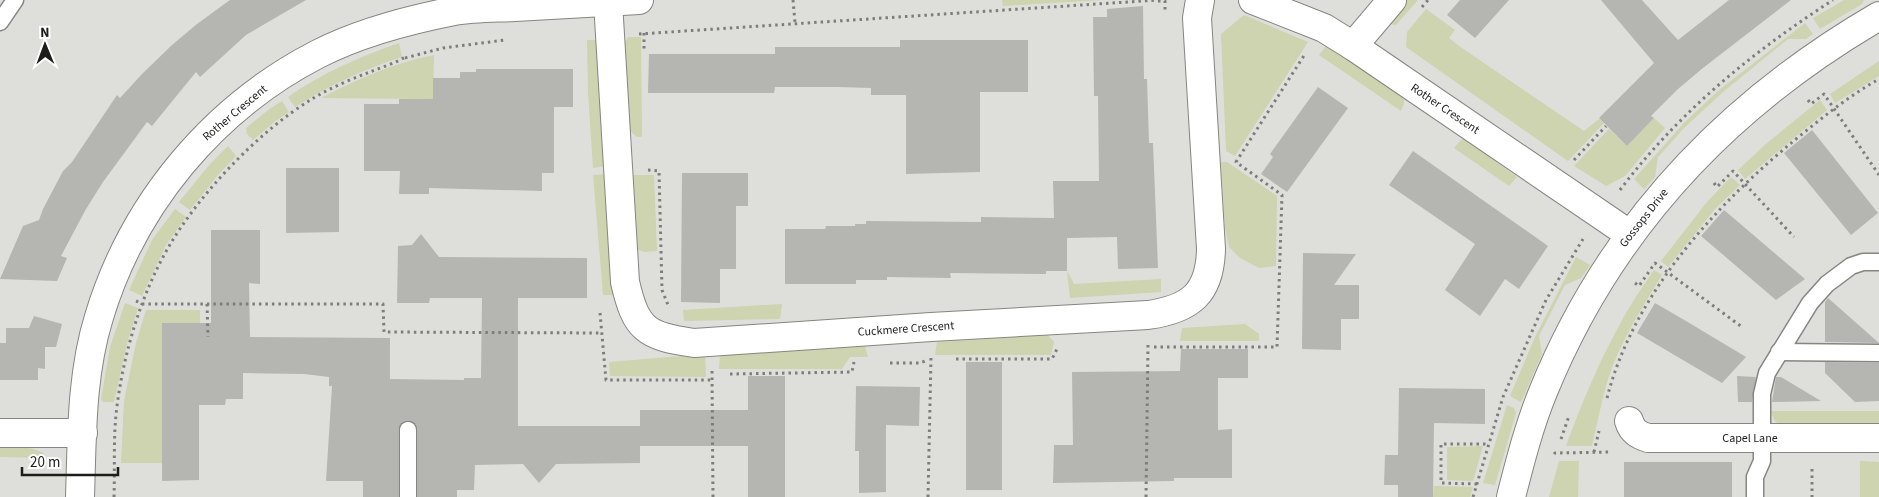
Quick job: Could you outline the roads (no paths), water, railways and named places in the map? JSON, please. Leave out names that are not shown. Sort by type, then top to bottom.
[{"type":"street","name":"Rother Crescent","points":[[80,497],[83,406],[89,357],[98,318],[126,249],[143,217],[183,160],[206,135],[260,90],[318,54],[358,37],[398,24],[426,9],[455,11],[639,0]]},
{"type":"street","name":"Cuckmere Crescent","points":[[608,2],[625,282],[634,314],[643,326],[658,335],[672,340],[694,343],[1148,315],[1167,312],[1182,306],[1196,295],[1206,283],[1211,267],[1197,18],[1200,0]]},
{"type":"street","name":"Rother Crescent","points":[[1253,0],[1324,28],[1353,46],[1629,234]]},
{"type":"street","points":[[1353,46],[1392,0]]},
{"type":"street","name":"Gossops Drive","points":[[1511,497],[1521,458],[1543,392],[1594,288],[1629,234],[1662,193],[1694,158],[1756,101],[1795,69],[1879,16]]},
{"type":"street","name":"Capel Lane","points":[[1629,421],[1631,428],[1639,435],[1648,438],[1879,438]]},
{"type":"street","points":[[0,433],[82,433]]},
{"type":"lane","points":[[0,22],[15,0]]},
{"type":"lane","points":[[1755,497],[1756,477],[1762,461],[1763,383],[1767,373],[1810,303],[1827,284],[1851,266],[1863,262],[1879,262]]},
{"type":"lane","points":[[1779,352],[1879,353]]},
{"type":"lane","points":[[408,430],[408,497]]}]
